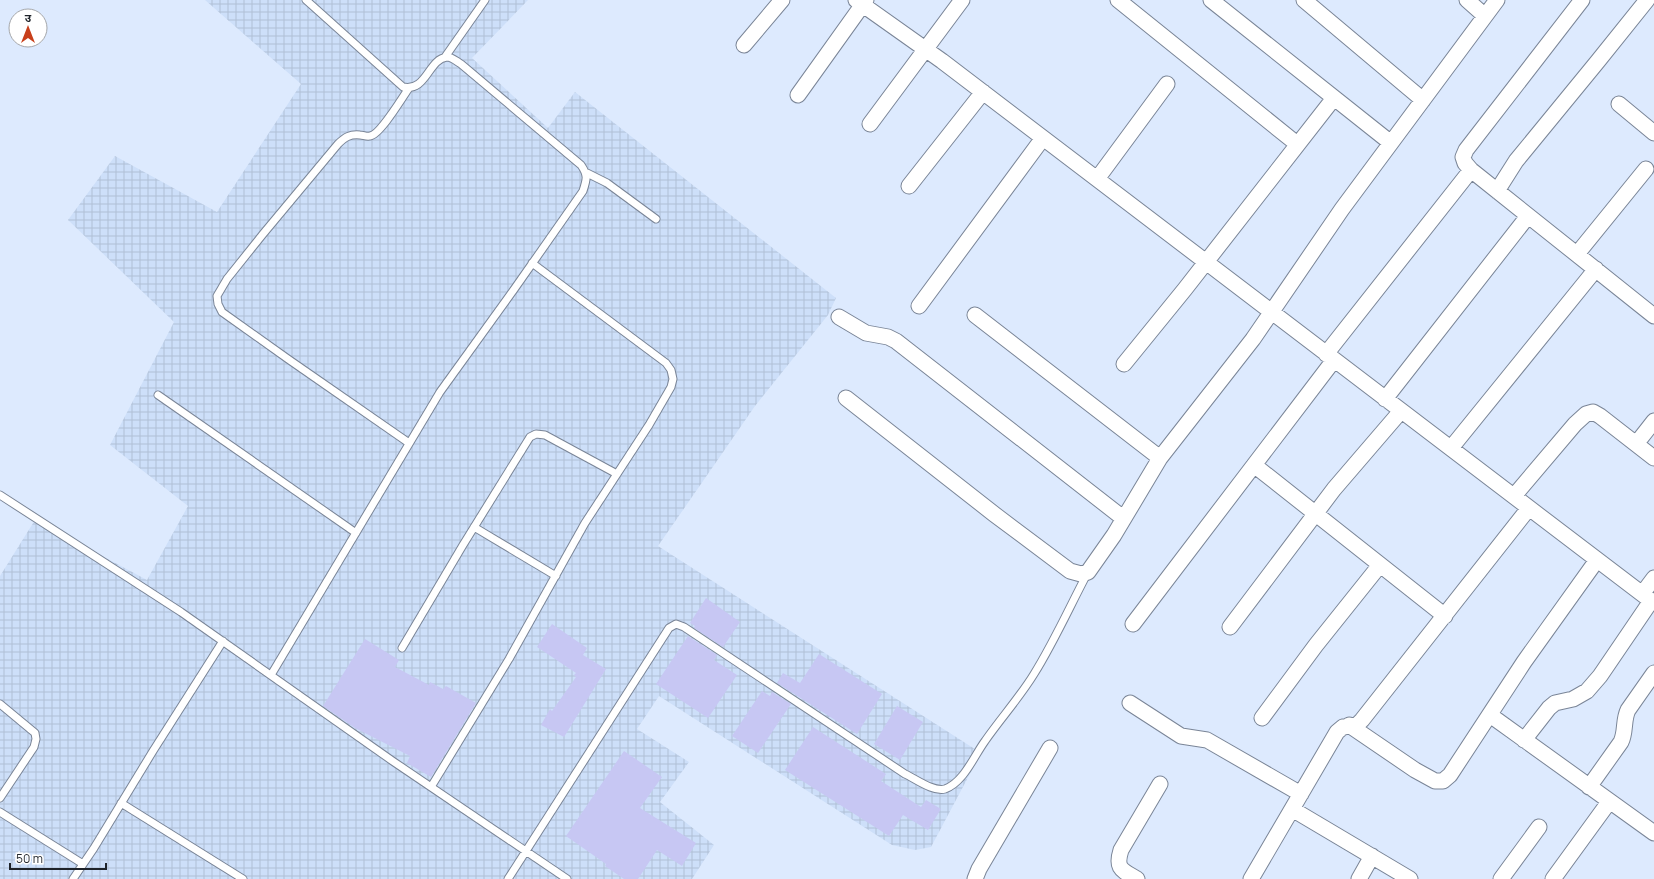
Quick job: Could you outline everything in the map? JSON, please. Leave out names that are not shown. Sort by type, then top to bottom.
[{"type":"street","points":[[744,45],[782,0]]},
{"type":"street","points":[[870,124],[962,0]]},
{"type":"street","points":[[1118,0],[1298,144]]},
{"type":"street","points":[[1211,0],[1391,143]]},
{"type":"street","points":[[1304,0],[1423,100]]},
{"type":"street","points":[[1467,0],[1485,16]]},
{"type":"street","points":[[846,398],[994,514],[1070,571],[1080,574],[1088,572],[1098,559],[1160,458],[1253,339],[1342,210],[1496,0]]},
{"type":"street","points":[[1582,0],[1466,150],[1463,157],[1465,163],[1471,170],[1654,316]]},
{"type":"street","points":[[1497,191],[1516,161],[1647,0]]},
{"type":"street","points":[[798,95],[862,2],[983,92],[1649,599]]},
{"type":"street","points":[[1097,179],[1167,84]]},
{"type":"street","points":[[910,186],[983,92]]},
{"type":"street","points":[[1124,364],[1206,263],[1334,98]]},
{"type":"street","points":[[1619,104],[1654,133]]},
{"type":"street","points":[[919,306],[1043,138]]},
{"type":"street","points":[[1577,254],[1646,169]]},
{"type":"street","points":[[1133,624],[1254,465],[1330,357],[1471,170]]},
{"type":"street","points":[[1385,399],[1528,216]]},
{"type":"street","points":[[1451,448],[1596,269]]},
{"type":"street","points":[[975,315],[1160,458]]},
{"type":"street","points":[[839,318],[866,333],[888,337],[896,341],[1123,518]]},
{"type":"street","points":[[1230,627],[1334,489],[1401,411]]},
{"type":"street","points":[[1514,496],[1586,414],[1593,412],[1654,458]]},
{"type":"street","points":[[1636,444],[1654,421]]},
{"type":"street","points":[[1254,465],[1445,616]]},
{"type":"street","points":[[1251,879],[1337,732],[1343,727],[1357,725],[1362,720],[1529,508]]},
{"type":"street","points":[[1349,725],[1415,770],[1435,781],[1443,781],[1450,776],[1524,662],[1597,560]]},
{"type":"street","points":[[1262,718],[1316,645],[1380,565]]},
{"type":"street","points":[[1524,740],[1549,708],[1555,703],[1573,699],[1587,691],[1600,676],[1649,599],[1654,578]]},
{"type":"street","points":[[1588,787],[1621,742],[1624,736],[1625,715],[1654,674]]},
{"type":"street","points":[[1130,703],[1181,736],[1207,740],[1301,794]]},
{"type":"street","points":[[1490,715],[1588,787],[1654,833]]},
{"type":"street","points":[[975,879],[979,869],[1050,748]]},
{"type":"street","points":[[1137,879],[1120,867],[1118,861],[1121,850],[1160,784]]},
{"type":"street","points":[[1553,879],[1609,802]]},
{"type":"street","points":[[1292,809],[1410,879]]},
{"type":"street","points":[[1501,879],[1540,827]]},
{"type":"street","points":[[1359,879],[1372,856]]},
{"type":"lane","points":[[306,0],[394,80],[403,87],[409,88],[417,86],[438,62],[445,57],[485,0]]},
{"type":"lane","points":[[445,57],[451,58],[461,64],[581,165],[587,173],[607,183],[656,219]]},
{"type":"lane","points":[[409,88],[386,122],[376,133],[370,136],[353,134],[346,136],[338,144],[262,234],[227,279],[217,296],[218,304],[222,312],[409,443]]},
{"type":"lane","points":[[272,675],[440,392],[583,191],[587,180],[587,173]]},
{"type":"lane","points":[[431,787],[509,658],[585,523],[649,425],[671,387],[673,379],[671,370],[666,363],[532,263]]},
{"type":"lane","points":[[158,395],[356,533]]},
{"type":"lane","points":[[402,648],[530,437],[536,434],[560,442],[617,474]]},
{"type":"lane","points":[[0,495],[181,612],[431,787],[566,879]]},
{"type":"lane","points":[[474,527],[556,576]]},
{"type":"lane","points":[[508,879],[669,628],[676,624],[684,627],[905,774],[932,788],[942,790],[953,785],[960,778],[984,742],[1033,676],[1055,638],[1088,572]]},
{"type":"lane","points":[[73,879],[223,641]]},
{"type":"lane","points":[[0,704],[35,733],[36,739],[34,747],[0,798]]},
{"type":"lane","points":[[122,803],[243,879]]},
{"type":"lane","points":[[0,812],[83,864]]},
{"type":"shaded area","points":[[205,0],[528,0],[472,58],[548,128],[575,92],[836,298],[828,315],[755,406],[658,546],[981,753],[931,847],[915,850],[892,845],[659,696],[637,729],[689,762],[660,802],[714,845],[692,879],[0,879],[0,576],[35,520],[147,580],[188,506],[110,445],[174,322],[68,220],[115,156],[217,212],[301,84]]},
{"type":"building","points":[[706,598],[740,622],[723,647],[694,628],[695,626],[690,623]]},
{"type":"building","points":[[552,624],[587,648],[583,655],[606,669],[564,737],[541,725],[550,709],[552,711],[576,677],[574,675],[576,673],[537,647]]},
{"type":"building","points":[[688,636],[717,655],[714,660],[737,675],[708,718],[656,684]]},
{"type":"building","points":[[365,639],[399,660],[395,667],[429,685],[430,682],[443,689],[446,686],[476,703],[431,777],[407,763],[410,756],[355,728],[323,706]]},
{"type":"building","points":[[819,654],[882,694],[857,734],[777,683],[783,673],[800,683]]},
{"type":"building","points":[[762,691],[770,696],[772,692],[791,704],[758,753],[732,736]]},
{"type":"building","points":[[897,706],[923,722],[900,760],[874,744]]},
{"type":"building","points":[[813,727],[886,774],[881,781],[921,807],[926,800],[941,809],[928,830],[903,815],[889,836],[785,770]]},
{"type":"building","points":[[624,751],[662,777],[640,808],[696,843],[682,866],[657,850],[638,879],[624,879],[605,866],[606,864],[566,836]]}]
